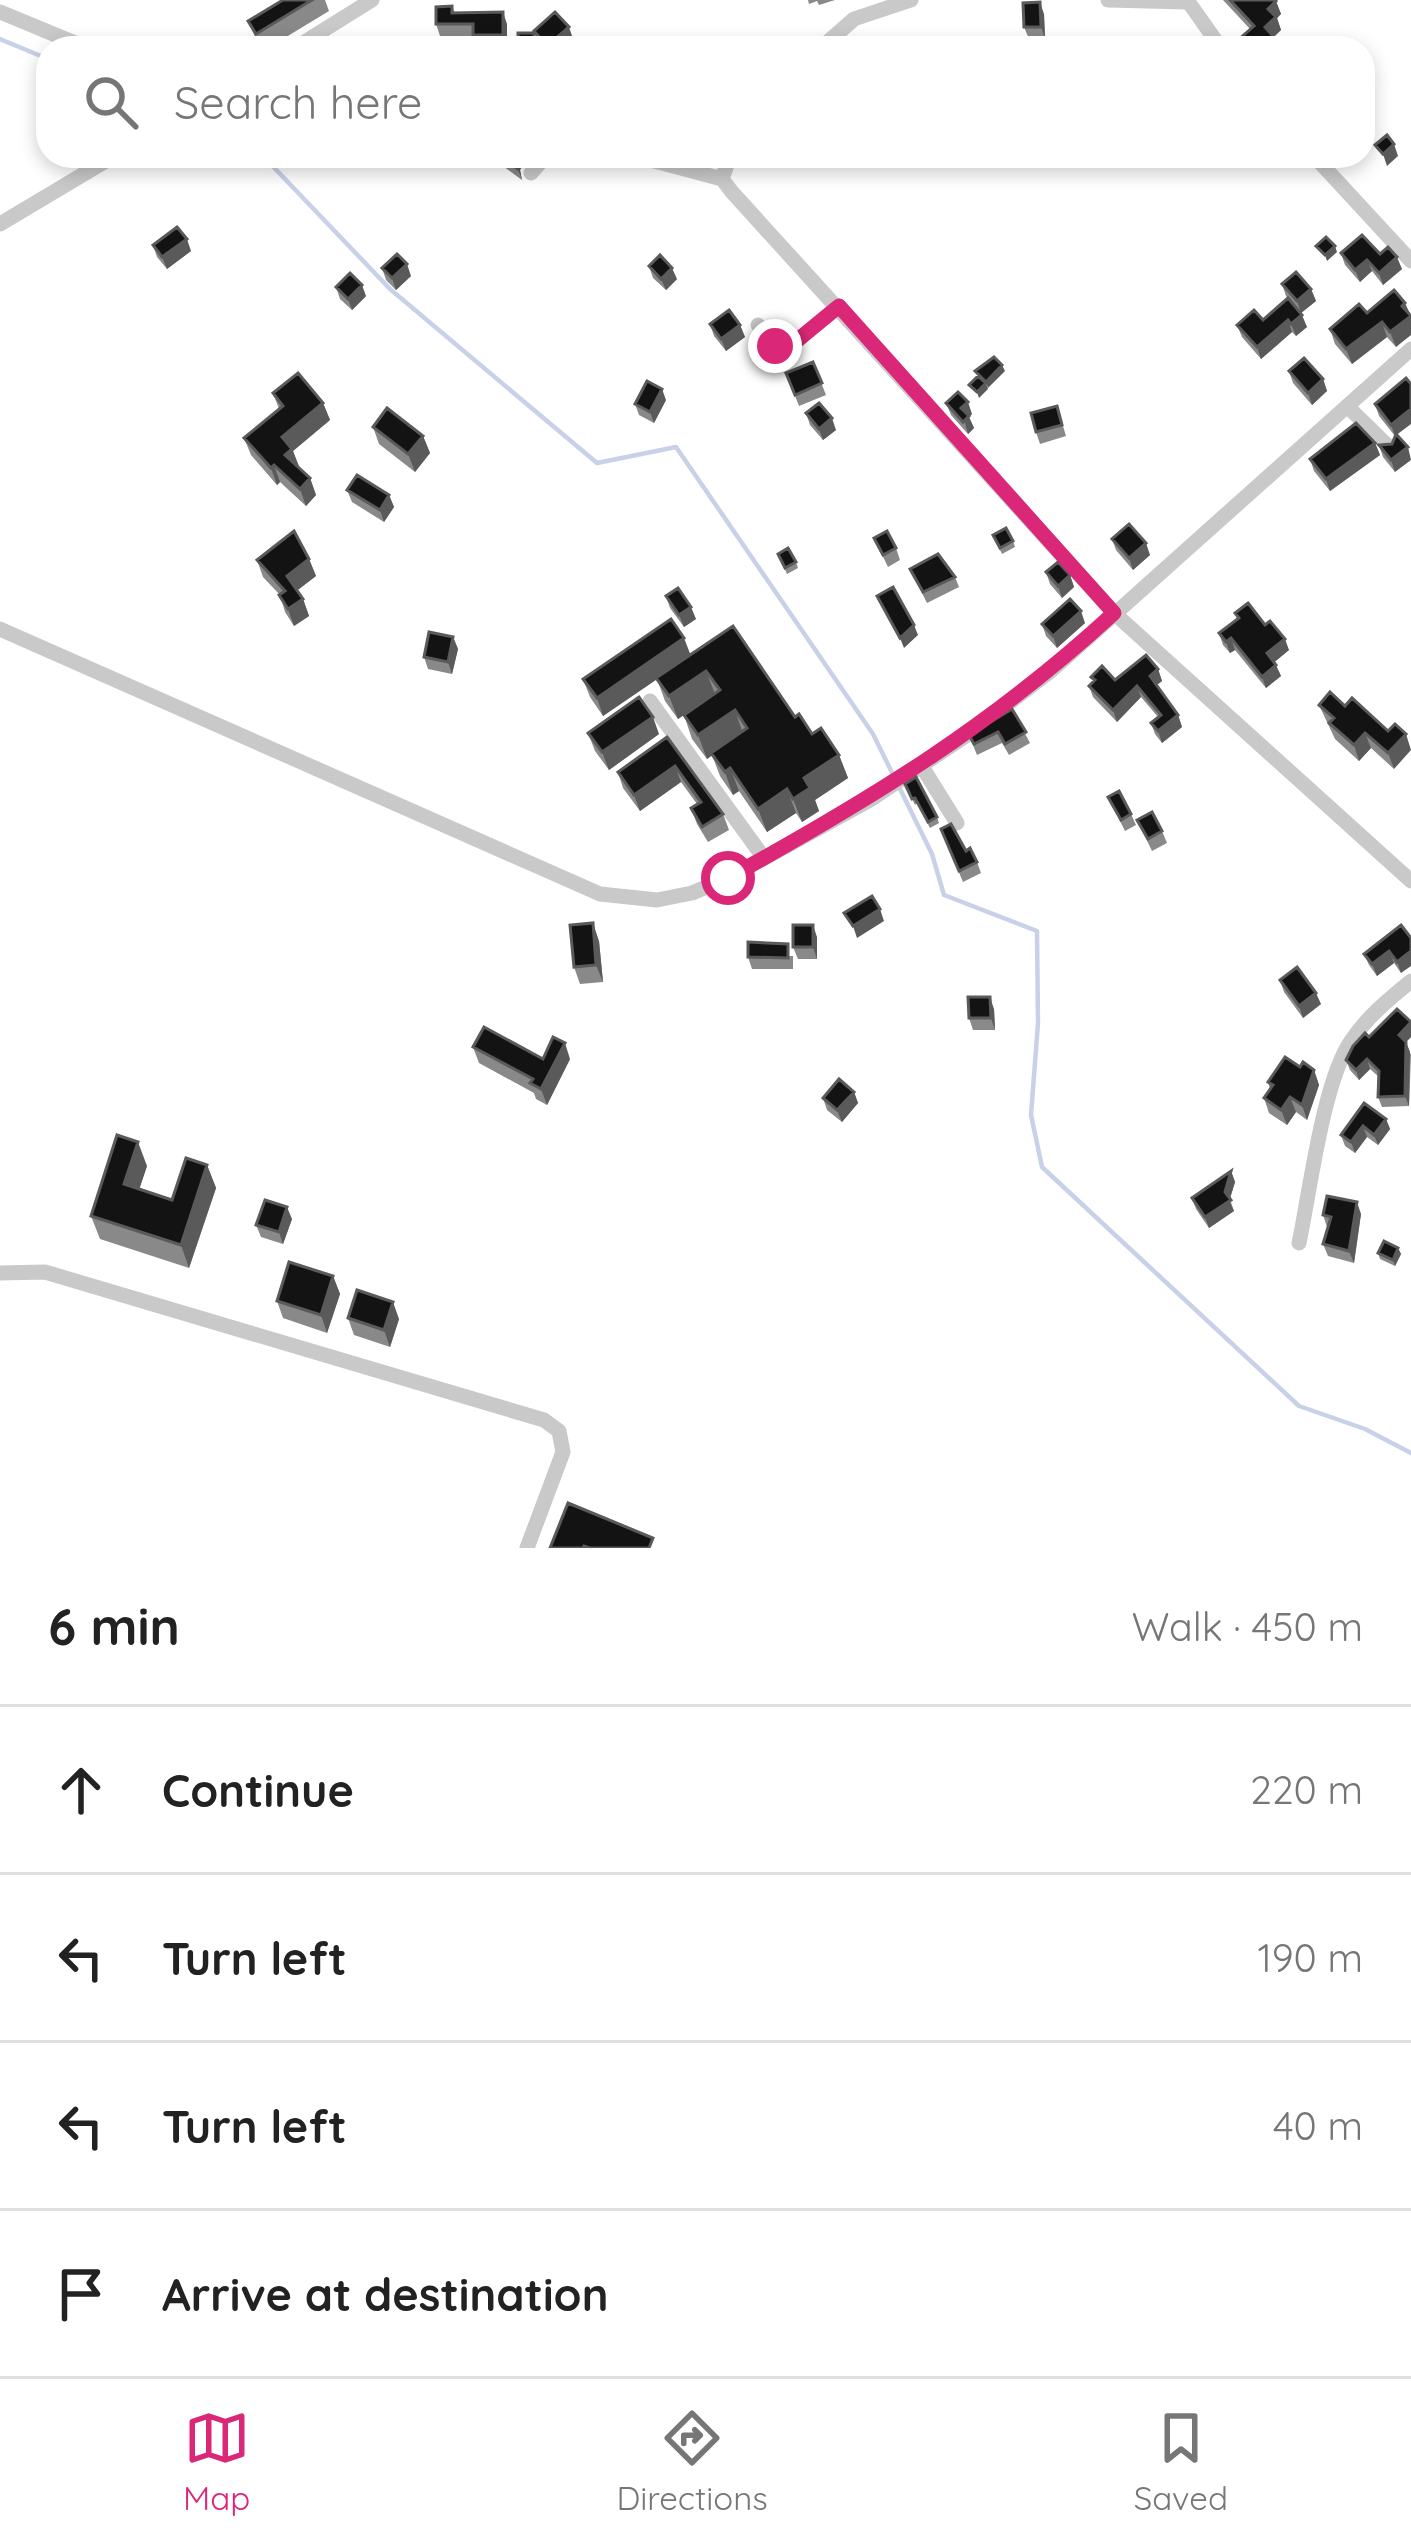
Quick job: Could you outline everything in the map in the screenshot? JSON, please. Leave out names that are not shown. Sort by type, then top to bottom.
[{"type":"street","points":[[315,36],[371,0]]},
{"type":"street","points":[[835,36],[854,19],[911,0]]},
{"type":"street","points":[[1108,0],[1186,1],[1213,36]]},
{"type":"street","points":[[0,12],[58,36]]},
{"type":"street","points":[[0,224],[94,168]]},
{"type":"street","points":[[531,173],[535,168]]},
{"type":"street","points":[[681,168],[722,179],[1114,613],[1411,881]]},
{"type":"street","points":[[722,179],[726,168]]},
{"type":"street","points":[[1325,168],[1411,261]]},
{"type":"street","points":[[758,325],[775,346],[788,348],[839,306]]},
{"type":"street","points":[[0,629],[600,894],[657,900],[692,892],[869,800],[1052,670],[1411,349]]},
{"type":"street","points":[[1347,406],[1389,447]]},
{"type":"street","points":[[650,701],[764,858]]},
{"type":"street","points":[[921,765],[957,823]]},
{"type":"street","points":[[1299,1243],[1335,1071],[1350,1042],[1380,1006],[1411,981]]},
{"type":"street","points":[[0,1273],[45,1272],[544,1420],[559,1431],[563,1452],[526,1548]]},
{"type":"building","points":[[283,0],[312,0],[256,34],[248,21]]},
{"type":"building","points":[[1230,0],[1276,1],[1268,9],[1276,17],[1265,27],[1273,36],[1243,36],[1254,26]]},
{"type":"building","points":[[1040,2],[1041,27],[1024,27],[1023,3]]},
{"type":"building","points":[[452,6],[452,13],[503,12],[503,35],[473,35],[473,24],[436,24],[436,7]]},
{"type":"building","points":[[555,12],[569,27],[559,36],[538,36],[534,31]]},
{"type":"building","points":[[1387,135],[1394,144],[1383,154],[1375,145]]},
{"type":"building","points":[[177,227],[187,239],[162,257],[153,245]]},
{"type":"building","points":[[1362,235],[1380,254],[1388,247],[1397,257],[1379,273],[1367,260],[1355,270],[1341,253]]},
{"type":"building","points":[[1326,237],[1335,246],[1325,255],[1316,246]]},
{"type":"building","points":[[397,254],[407,264],[392,278],[382,268]]},
{"type":"building","points":[[660,255],[672,268],[661,279],[649,266]]},
{"type":"building","points":[[1296,272],[1311,289],[1297,301],[1282,284]]},
{"type":"building","points":[[350,273],[362,285],[348,299],[336,287]]},
{"type":"building","points":[[1394,290],[1411,316],[1390,332],[1382,322],[1346,349],[1330,329],[1359,304],[1367,313]]},
{"type":"building","points":[[1288,298],[1302,315],[1291,324],[1288,320],[1257,347],[1237,325],[1254,310],[1263,320]]},
{"type":"building","points":[[729,310],[740,325],[721,339],[710,324]]},
{"type":"building","points":[[994,357],[1002,365],[986,382],[975,371]]},
{"type":"building","points":[[1304,358],[1323,379],[1308,393],[1289,371]]},
{"type":"building","points":[[813,362],[822,383],[795,395],[786,373]]},
{"type":"building","points":[[298,373],[323,403],[282,437],[292,449],[285,455],[310,478],[300,489],[274,465],[271,468],[244,438],[283,406],[273,393]]},
{"type":"building","points":[[978,376],[986,383],[977,392],[969,385]]},
{"type":"building","points":[[1406,378],[1411,384],[1411,409],[1391,425],[1375,404]]},
{"type":"building","points":[[647,381],[662,389],[650,412],[635,404]]},
{"type":"building","points":[[958,392],[968,402],[961,408],[969,416],[963,422],[946,403]]},
{"type":"building","points":[[819,403],[832,418],[819,429],[806,413]]},
{"type":"building","points":[[1057,406],[1062,425],[1036,432],[1031,413]]},
{"type":"building","points":[[387,408],[423,436],[408,454],[373,427]]},
{"type":"building","points":[[1356,423],[1375,443],[1326,479],[1310,459]]},
{"type":"building","points":[[1396,434],[1408,447],[1391,460],[1379,445],[1392,444]]},
{"type":"building","points":[[357,475],[389,495],[380,510],[347,490]]},
{"type":"building","points":[[1129,524],[1146,543],[1129,558],[1112,539]]},
{"type":"building","points":[[1006,528],[1013,541],[1000,548],[993,535]]},
{"type":"building","points":[[294,531],[309,559],[287,576],[303,599],[288,609],[279,595],[285,591],[257,560]]},
{"type":"building","points":[[887,531],[896,548],[883,555],[874,538]]},
{"type":"building","points":[[788,548],[796,562],[785,568],[778,554]]},
{"type":"building","points":[[938,554],[955,577],[923,592],[910,569]]},
{"type":"building","points":[[1058,562],[1070,575],[1058,586],[1046,572]]},
{"type":"building","points":[[893,587],[914,625],[900,638],[877,596]]},
{"type":"building","points":[[678,588],[691,607],[679,615],[666,596]]},
{"type":"building","points":[[1070,599],[1081,611],[1053,636],[1042,624]]},
{"type":"building","points":[[1248,603],[1265,625],[1270,621],[1285,639],[1267,653],[1276,665],[1262,677],[1231,638],[1226,642],[1219,633],[1239,618],[1235,613]]},
{"type":"building","points":[[671,619],[684,638],[597,698],[583,679]]},
{"type":"building","points":[[733,626],[795,717],[799,714],[812,734],[821,728],[839,755],[804,778],[810,788],[793,799],[787,789],[758,809],[730,768],[725,772],[711,753],[747,728],[735,710],[698,735],[684,715],[720,690],[706,671],[669,696],[656,678]]},
{"type":"building","points":[[429,632],[453,637],[448,662],[424,657]]},
{"type":"building","points":[[1146,655],[1158,669],[1150,676],[1178,715],[1158,731],[1151,723],[1161,715],[1137,686],[1113,710],[1089,686],[1102,666],[1115,680]]},
{"type":"building","points":[[1330,692],[1345,706],[1352,698],[1388,731],[1395,724],[1406,734],[1388,753],[1365,733],[1354,745],[1329,723],[1334,718],[1319,705]]},
{"type":"building","points":[[639,697],[653,717],[602,752],[588,733]]},
{"type":"building","points":[[1012,709],[1026,732],[1005,744],[998,732],[974,744],[969,735]]},
{"type":"building","points":[[667,737],[723,814],[702,827],[691,808],[701,802],[675,766],[634,795],[618,772]]},
{"type":"building","points":[[916,777],[937,817],[928,822],[905,784]]},
{"type":"building","points":[[1119,791],[1131,814],[1121,820],[1108,797]]},
{"type":"building","points":[[1152,812],[1162,831],[1148,839],[1137,820]]},
{"type":"building","points":[[951,824],[977,862],[959,871],[941,829]]},
{"type":"building","points":[[872,896],[880,909],[853,926],[844,913]]},
{"type":"building","points":[[593,923],[596,965],[574,967],[570,925]]},
{"type":"building","points":[[793,925],[813,925],[813,947],[793,947]]},
{"type":"building","points":[[1401,925],[1411,938],[1411,951],[1397,962],[1389,951],[1372,964],[1364,954]]},
{"type":"building","points":[[748,942],[788,944],[788,958],[748,957]]},
{"type":"building","points":[[1297,967],[1316,993],[1299,1006],[1280,980]]},
{"type":"building","points":[[968,997],[990,997],[991,1018],[969,1018]]},
{"type":"building","points":[[1397,1009],[1411,1022],[1399,1035],[1406,1042],[1405,1096],[1378,1097],[1379,1071],[1367,1059],[1356,1070],[1346,1060],[1365,1033],[1369,1037]]},
{"type":"building","points":[[484,1027],[543,1059],[553,1037],[565,1043],[541,1089],[530,1083],[533,1079],[473,1047]]},
{"type":"building","points":[[1285,1057],[1314,1070],[1302,1105],[1290,1097],[1281,1110],[1264,1098],[1273,1085],[1268,1082]]},
{"type":"building","points":[[839,1079],[854,1092],[837,1110],[823,1098]]},
{"type":"building","points":[[1364,1103],[1386,1119],[1374,1135],[1363,1126],[1351,1142],[1341,1135]]},
{"type":"building","points":[[117,1135],[138,1142],[124,1184],[172,1200],[186,1158],[207,1165],[181,1245],[91,1216]]},
{"type":"building","points":[[1231,1171],[1225,1192],[1231,1200],[1205,1217],[1192,1198]]},
{"type":"building","points":[[1327,1196],[1357,1202],[1349,1251],[1323,1244],[1331,1217],[1323,1215]]},
{"type":"building","points":[[265,1200],[287,1207],[279,1232],[256,1225]]},
{"type":"building","points":[[1384,1241],[1398,1248],[1393,1260],[1378,1253]]},
{"type":"building","points":[[289,1262],[333,1276],[321,1315],[277,1301]]},
{"type":"building","points":[[357,1290],[393,1302],[384,1330],[348,1318]]},
{"type":"building","points":[[568,1503],[653,1538],[649,1548],[550,1548]]},
{"type":"waterway","points":[[0,39],[36,54]]},
{"type":"waterway","points":[[274,168],[390,289],[597,463],[676,447],[873,734],[932,854],[944,895],[1037,931],[1038,1023],[1031,1115],[1042,1167],[1299,1406],[1365,1429],[1411,1453]]},
{"type":"route","points":[[728,878],[869,800],[970,733],[1052,670],[1114,613],[839,306],[788,348],[775,346]]}]
